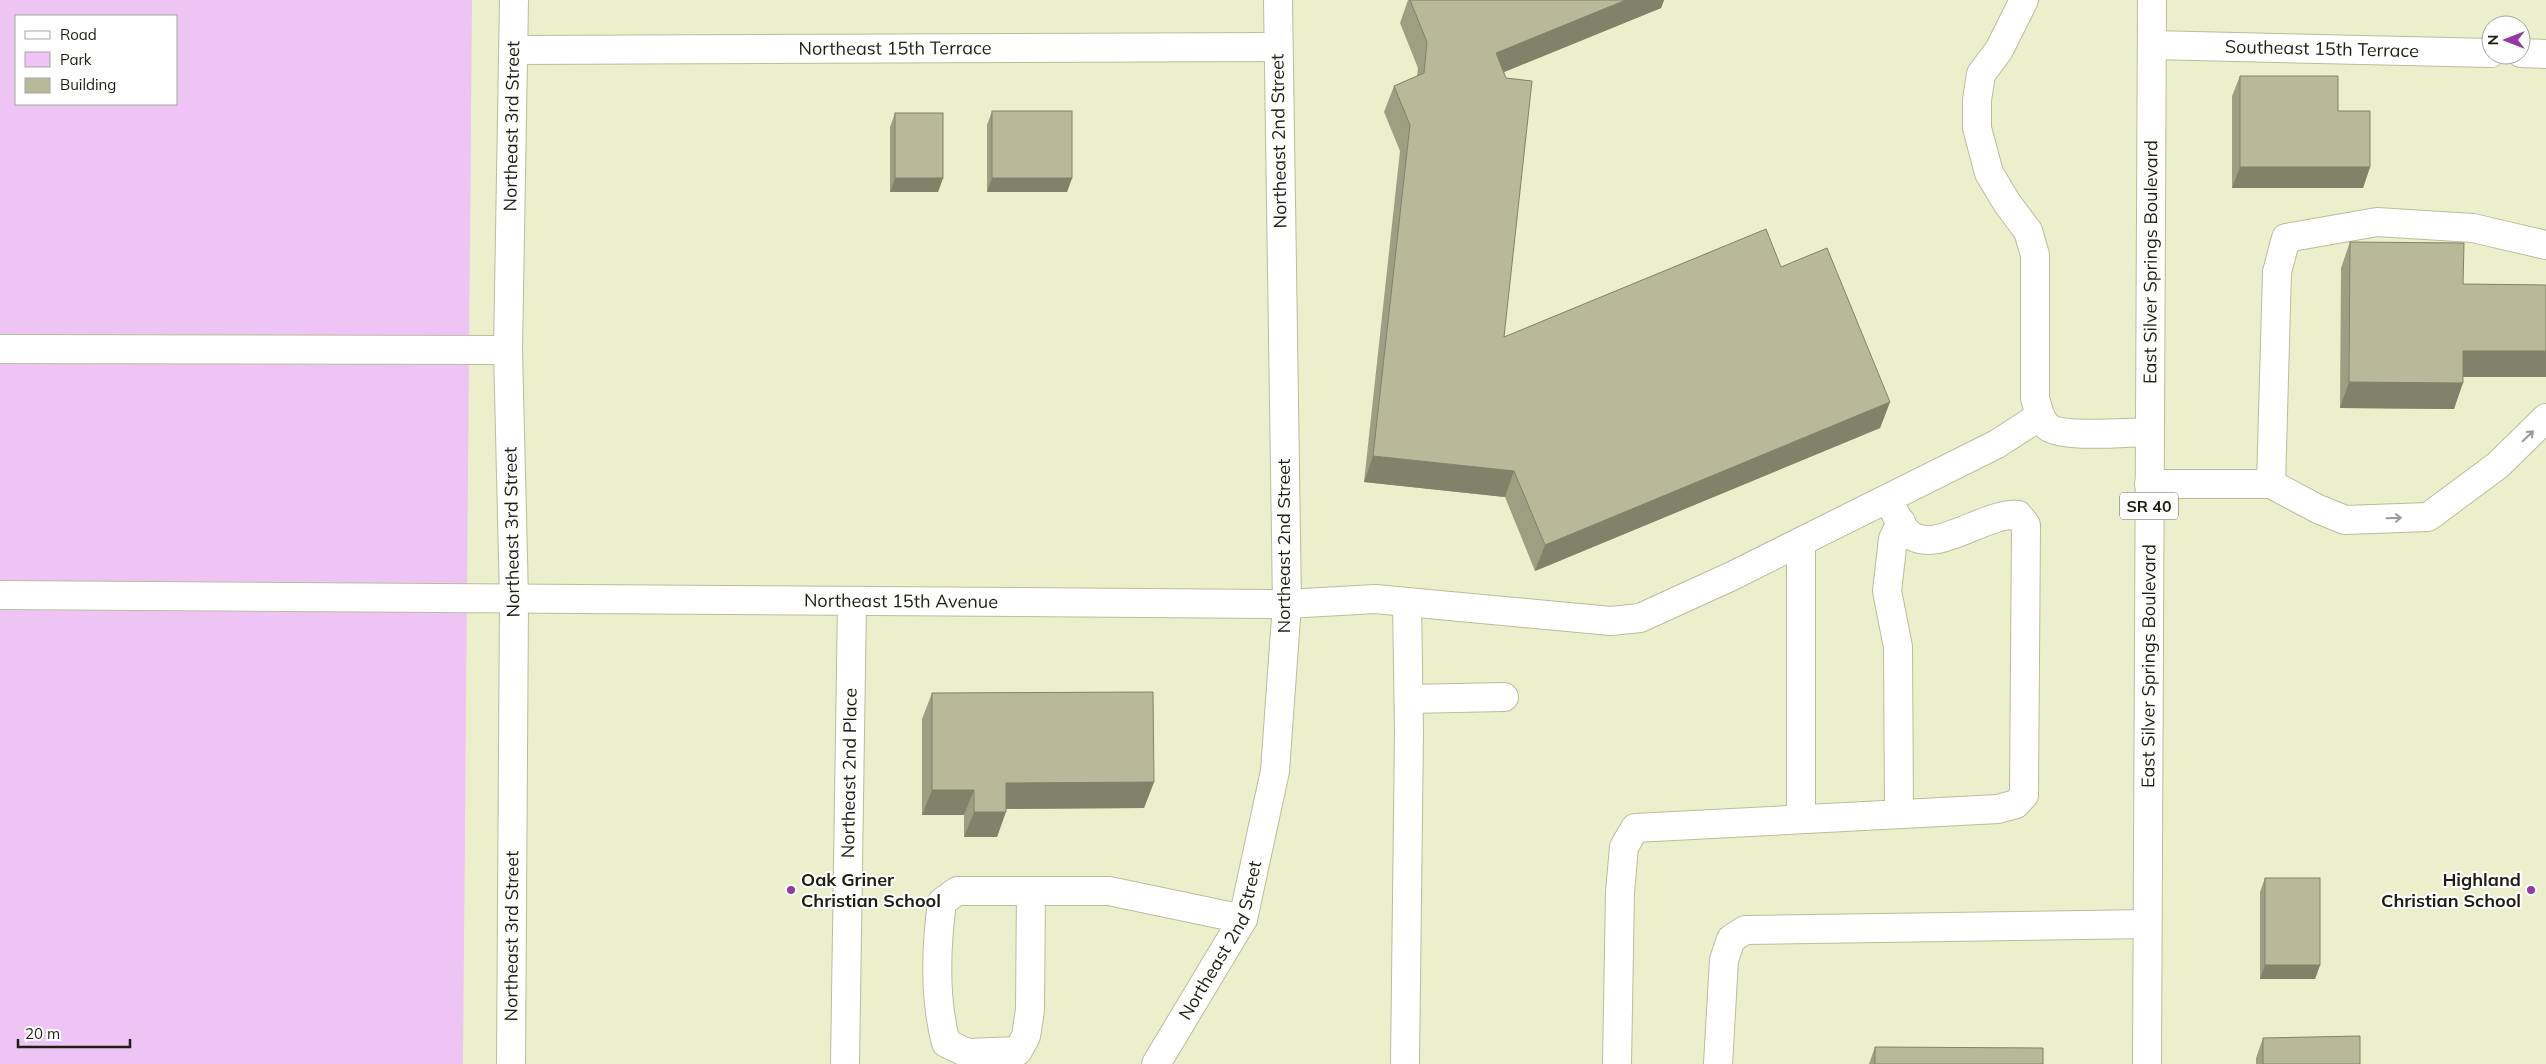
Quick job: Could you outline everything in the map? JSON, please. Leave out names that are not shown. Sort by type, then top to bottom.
[{"type":"street","name":"Northeast 3rd Street","points":[[511,1064],[514,599],[508,350],[514,0]]},
{"type":"street","name":"Northeast 2nd Street","points":[[1156,1064],[1243,919],[1275,772],[1287,604],[1277,47],[1278,0]]},
{"type":"street","points":[[2024,0],[1999,50],[1981,74],[1977,100],[1977,128],[1989,173],[2007,203],[2028,231],[2034,255],[2035,398],[2040,416],[2048,427],[2064,433],[2150,432]]},
{"type":"street","name":"East Silver Springs Boulevard","points":[[2147,1064],[2152,0]]},
{"type":"street","name":"Southeast 15th Terrace","points":[[2152,45],[2481,52]]},
{"type":"street","name":"Northeast 15th Terrace","points":[[514,50],[1277,47]]},
{"type":"street","points":[[2531,53],[2546,54]]},
{"type":"street","points":[[2271,484],[2277,272],[2286,238],[2377,222],[2473,228],[2546,245]]},
{"type":"street","points":[[0,350],[508,350]]},
{"type":"street","name":"Northeast 15th Avenue","points":[[0,595],[1287,604],[1375,599],[1552,618],[1611,621],[1640,618],[1801,543],[1894,511],[2040,416]]},
{"type":"street","points":[[2149,484],[2271,484],[2318,509],[2345,520],[2428,517],[2498,465],[2546,418]]},
{"type":"street","points":[[1617,1064],[1620,892],[1624,847],[1635,828],[1998,809],[2016,804],[2024,795],[2026,525],[2018,515],[2006,514],[1960,530],[1942,540],[1923,542],[1907,533],[1894,511]]},
{"type":"street","points":[[1894,511],[1893,540],[1887,591],[1898,647],[1898,814]]},
{"type":"street","points":[[1801,543],[1801,819]]},
{"type":"street","name":"Northeast 2nd Place","points":[[845,1064],[852,601]]},
{"type":"street","points":[[1405,1064],[1407,602]]},
{"type":"street","points":[[1408,699],[1504,697]]},
{"type":"street","points":[[1031,891],[1030,1010],[1026,1036],[1018,1051],[967,1053],[946,1042],[942,1027],[938,932],[942,902],[957,891],[1031,891],[1109,891],[1243,919]]},
{"type":"street","points":[[1718,1064],[1724,960],[1731,939],[1745,930],[2147,924]]},
{"type":"green space","points":[[0,0],[472,0],[463,1064],[0,1064]]},
{"type":"building","points":[[1410,0],[1626,0],[1496,53],[1506,78],[1532,81],[1504,337],[1766,229],[1781,267],[1827,248],[1890,402],[1545,545],[1514,471],[1373,456],[1410,125],[1394,86],[1424,73],[1427,42]]},
{"type":"building","points":[[2240,76],[2338,76],[2338,111],[2370,111],[2370,167],[2240,167]]},
{"type":"building","points":[[992,111],[1072,111],[1072,178],[992,178]]},
{"type":"building","points":[[895,113],[943,113],[943,178],[895,178]]},
{"type":"building","points":[[2350,242],[2464,243],[2463,284],[2546,285],[2546,351],[2463,351],[2463,383],[2349,382]]},
{"type":"building","points":[[1153,692],[1154,782],[1006,783],[1006,812],[974,812],[974,790],[932,790],[932,693]]},
{"type":"building","points":[[2265,878],[2320,878],[2320,965],[2265,965]]},
{"type":"building","points":[[2360,1036],[2360,1064],[2263,1064],[2263,1038]]},
{"type":"building","points":[[1875,1047],[2043,1048],[2043,1064],[1875,1064]]},
{"type":"place","name":"Oak Griner Christian School","points":[[791,890]]},
{"type":"place","name":"Highland Christian School","points":[[2531,890]]}]
